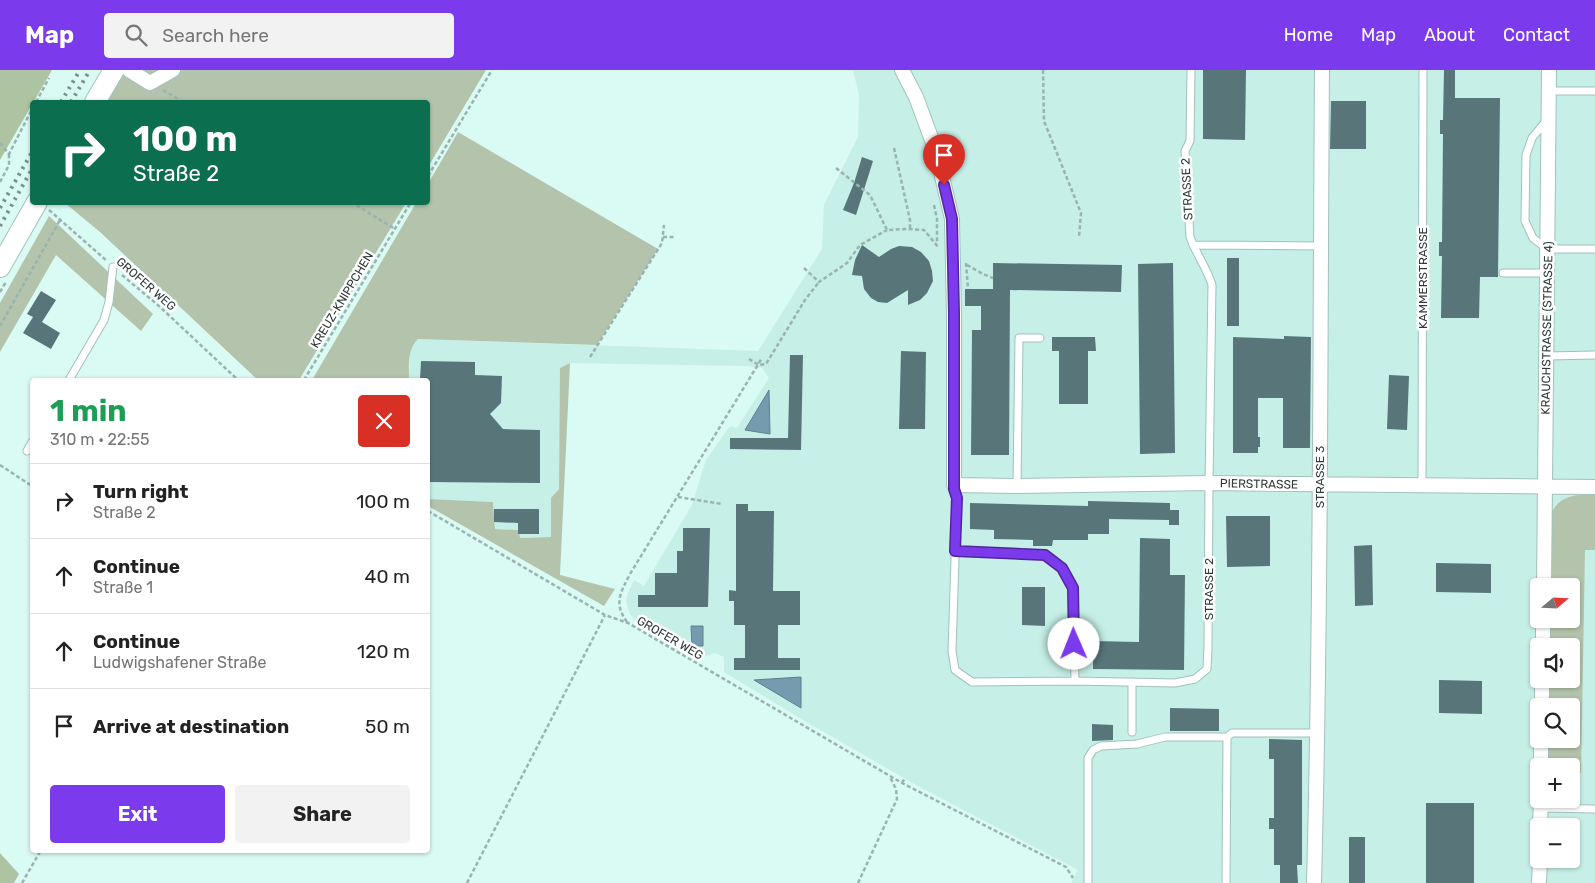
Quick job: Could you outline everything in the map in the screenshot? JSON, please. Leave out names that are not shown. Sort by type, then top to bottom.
[{"type":"main road","points":[[96,100],[114,70]]},
{"type":"main road","points":[[0,267],[40,205]]},
{"type":"street","points":[[129,70],[150,83],[173,70]]},
{"type":"street","points":[[902,70],[916,96],[936,151],[952,219],[954,274],[954,485]]},
{"type":"street","name":"STRASSE 3","points":[[1314,883],[1318,733],[1322,70]]},
{"type":"street","name":"KRAUCHSTRASSE (STRASSE 4)","points":[[1544,578],[1548,70]]},
{"type":"street","name":"PIERSTRASSE","points":[[954,485],[1209,483],[1595,487]]},
{"type":"street","points":[[1539,883],[1540,868]]},
{"type":"lane","name":"STRASSE 2","points":[[954,485],[957,498],[952,651],[955,670],[972,682],[1075,681],[1175,683],[1195,679],[1207,669],[1212,285],[1208,272],[1190,237],[1185,151],[1190,141],[1191,70]]},
{"type":"lane","name":"KAMMERSTRASSE","points":[[1422,485],[1423,70]]},
{"type":"lane","points":[[1548,91],[1595,91]]},
{"type":"lane","points":[[1548,120],[1532,138],[1526,154],[1525,221],[1533,238],[1548,249],[1595,249]]},
{"type":"lane","points":[[1193,245],[1321,246]]},
{"type":"lane","points":[[70,378],[104,320],[109,302],[113,267]]},
{"type":"lane","points":[[1503,273],[1547,273]]},
{"type":"lane","points":[[1017,486],[1019,338],[1040,338]]},
{"type":"lane","points":[[1547,356],[1595,355]]},
{"type":"lane","points":[[27,451],[30,446]]},
{"type":"lane","points":[[955,551],[1045,555],[1062,568],[1073,588],[1075,681]]},
{"type":"lane","points":[[1132,682],[1132,732]]},
{"type":"lane","points":[[1088,883],[1088,758],[1093,750],[1101,746],[1138,744],[1165,737],[1227,736],[1232,733],[1318,733]]},
{"type":"lane","points":[[1226,883],[1227,736]]},
{"type":"lane","points":[[1580,808],[1595,809]]},
{"type":"path","points":[[430,173],[492,70]]},
{"type":"path","points":[[1042,70],[1044,121],[1081,213],[1079,237]]},
{"type":"path","points":[[37,100],[49,78]]},
{"type":"path","points":[[150,83],[180,100]]},
{"type":"path","points":[[0,182],[9,165],[9,154],[30,113]]},
{"type":"path","points":[[0,143],[9,154]]},
{"type":"path","points":[[894,148],[910,220],[910,229]]},
{"type":"path","points":[[836,168],[870,195],[887,230]]},
{"type":"path","points":[[934,204],[937,219],[937,243]]},
{"type":"path","name":"GROFER WEG","points":[[42,205],[159,306],[236,378]]},
{"type":"path","points":[[356,205],[395,229]]},
{"type":"path","name":"KREUZ-KNIPPCHEN","points":[[305,378],[409,205]]},
{"type":"path","points":[[0,326],[60,220]]},
{"type":"path","points":[[590,357],[662,243],[664,225]]},
{"type":"path","points":[[750,359],[759,365],[766,364],[805,300],[819,282],[847,264],[860,245],[887,230],[924,230],[937,243],[945,257],[953,256]]},
{"type":"path","points":[[663,237],[676,237]]},
{"type":"path","points":[[967,264],[993,278]]},
{"type":"path","points":[[804,268],[819,282]]},
{"type":"path","points":[[628,623],[620,609],[620,595],[630,574],[762,358]]},
{"type":"path","points":[[0,465],[30,485]]},
{"type":"path","points":[[678,498],[722,504]]},
{"type":"path","name":"GROFER WEG","points":[[430,512],[605,615],[628,623],[902,784],[1066,867],[1073,878]]},
{"type":"path","points":[[467,883],[605,615]]},
{"type":"path","points":[[858,883],[897,799],[896,788],[889,775]]},
{"type":"path","points":[[902,784],[905,778]]},
{"type":"path","points":[[22,883],[39,853]]},
{"type":"shaded area","points":[[0,70],[52,70],[35,100],[30,100],[30,108],[0,160]]},
{"type":"shaded area","points":[[125,70],[168,70],[175,74],[182,70],[486,70],[430,164],[430,100],[107,100]]},
{"type":"shaded area","points":[[853,70],[1595,70],[1595,883],[1071,883],[1078,870],[916,785],[803,720],[724,672],[724,657],[715,653],[699,658],[634,619],[626,602],[634,580],[644,586],[692,505],[706,460],[730,426],[737,428],[769,378],[762,368],[747,366],[570,363],[561,368],[559,489],[551,499],[551,537],[520,538],[519,530],[495,529],[493,502],[430,499],[430,378],[409,378],[410,351],[418,339],[758,351],[822,249],[824,205],[858,137],[859,95]]},
{"type":"shaded area","points":[[458,132],[658,249],[597,345],[418,339],[410,353],[409,378],[313,378],[415,205],[430,205],[430,181]]},
{"type":"shaded area","points":[[67,205],[405,205],[300,378],[256,378],[100,232]]},
{"type":"shaded area","points":[[49,216],[153,314],[141,331],[56,255],[0,352],[0,303]]},
{"type":"shaded area","points":[[570,363],[560,575],[615,589],[604,606],[430,507],[430,499],[493,502],[495,529],[519,530],[520,538],[551,537],[551,498],[559,489],[560,368]]},
{"type":"shaded area","points":[[1595,495],[1595,550],[1585,550],[1580,773],[1580,758],[1549,758],[1549,748],[1580,748],[1580,698],[1549,698],[1549,688],[1580,688],[1580,638],[1550,638],[1550,628],[1580,628],[1580,578],[1550,578],[1550,516],[1561,501],[1569,497]]},
{"type":"shaded area","points":[[0,853],[19,874],[14,883],[0,883]]},
{"type":"water","points":[[769,390],[770,434],[745,430]]},
{"type":"water","points":[[691,626],[703,626],[703,646],[692,646]]},
{"type":"water","points":[[801,677],[801,708],[754,680]]},
{"type":"building","points":[[1203,70],[1246,70],[1245,140],[1203,139]]},
{"type":"building","points":[[1444,70],[1455,70],[1455,98],[1500,98],[1498,277],[1480,277],[1479,318],[1441,318],[1442,256],[1439,256],[1439,242],[1442,242],[1443,134],[1440,134],[1440,120],[1443,120]]},
{"type":"building","points":[[1331,101],[1366,101],[1366,149],[1330,149]]},
{"type":"building","points":[[862,157],[873,161],[856,215],[843,210]]},
{"type":"building","points":[[862,245],[879,257],[899,246],[912,247],[921,252],[929,261],[932,271],[933,281],[927,293],[920,300],[908,305],[908,290],[887,303],[878,302],[871,298],[864,289],[862,276],[852,275],[855,260]]},
{"type":"building","points":[[1227,258],[1239,258],[1239,326],[1227,326]]},
{"type":"building","points":[[993,263],[1122,265],[1121,292],[1010,290],[1009,455],[971,455],[972,330],[981,330],[981,306],[965,306],[965,289],[993,289]]},
{"type":"building","points":[[1173,263],[1175,453],[1140,454],[1138,264]]},
{"type":"building","points":[[41,291],[56,300],[42,322],[60,333],[51,349],[23,333],[33,317],[27,314]]},
{"type":"building","points":[[1284,336],[1311,337],[1310,448],[1283,448],[1283,398],[1258,398],[1258,437],[1260,437],[1260,447],[1258,447],[1258,453],[1233,453],[1233,337],[1284,339]]},
{"type":"building","points":[[1052,337],[1095,337],[1096,351],[1088,351],[1088,404],[1059,404],[1059,351],[1052,351]]},
{"type":"building","points":[[901,351],[926,352],[925,429],[899,429]]},
{"type":"building","points":[[790,355],[803,355],[801,450],[730,449],[730,438],[788,438]]},
{"type":"building","points":[[421,361],[475,362],[475,375],[502,376],[501,403],[490,414],[503,429],[540,430],[540,483],[430,482],[430,378],[420,378]]},
{"type":"building","points":[[1389,375],[1409,376],[1407,430],[1387,429]]},
{"type":"building","points":[[1088,501],[1170,503],[1170,510],[1179,510],[1179,525],[1169,525],[1169,520],[1109,519],[1109,534],[1088,534],[1088,540],[1053,540],[1052,546],[1033,546],[1033,540],[994,539],[994,530],[970,529],[970,503],[1088,506]]},
{"type":"building","points":[[736,504],[748,504],[748,511],[774,511],[773,591],[800,591],[800,625],[778,625],[778,658],[800,658],[800,670],[734,670],[734,658],[745,658],[745,625],[734,625],[734,601],[729,601],[729,590],[736,591]]},
{"type":"building","points":[[494,509],[539,509],[539,534],[518,534],[518,523],[494,522]]},
{"type":"building","points":[[1226,516],[1270,516],[1270,566],[1227,567]]},
{"type":"building","points":[[683,528],[710,528],[708,607],[638,607],[638,595],[655,595],[655,573],[677,573],[677,551],[683,551]]},
{"type":"building","points":[[1140,538],[1170,539],[1170,575],[1185,575],[1184,670],[1093,669],[1093,641],[1139,642]]},
{"type":"building","points":[[1372,545],[1373,605],[1355,606],[1354,546]]},
{"type":"building","points":[[1436,563],[1491,564],[1491,593],[1436,592]]},
{"type":"building","points":[[1022,587],[1045,587],[1045,626],[1022,625]]},
{"type":"building","points":[[1439,680],[1482,681],[1482,714],[1439,713]]},
{"type":"building","points":[[1170,708],[1219,709],[1219,731],[1170,731]]},
{"type":"building","points":[[1092,724],[1113,725],[1113,740],[1092,741]]},
{"type":"building","points":[[1269,739],[1302,740],[1302,865],[1297,865],[1298,883],[1280,883],[1280,865],[1274,865],[1274,829],[1269,829],[1269,818],[1274,818],[1274,759],[1269,759]]},
{"type":"building","points":[[1426,803],[1474,803],[1474,883],[1426,883]]},
{"type":"building","points":[[1349,837],[1365,837],[1365,883],[1349,883]]},
{"type":"railway","points":[[62,100],[80,70]]},
{"type":"railway","points":[[72,100],[90,70]]},
{"type":"railway","points":[[0,208],[30,156]]},
{"type":"railway","points":[[0,226],[30,173]]},
{"type":"route","points":[[944,185],[952,219],[954,274],[954,489],[957,498],[955,551],[1045,555],[1062,568],[1073,588],[1074,644]]}]
